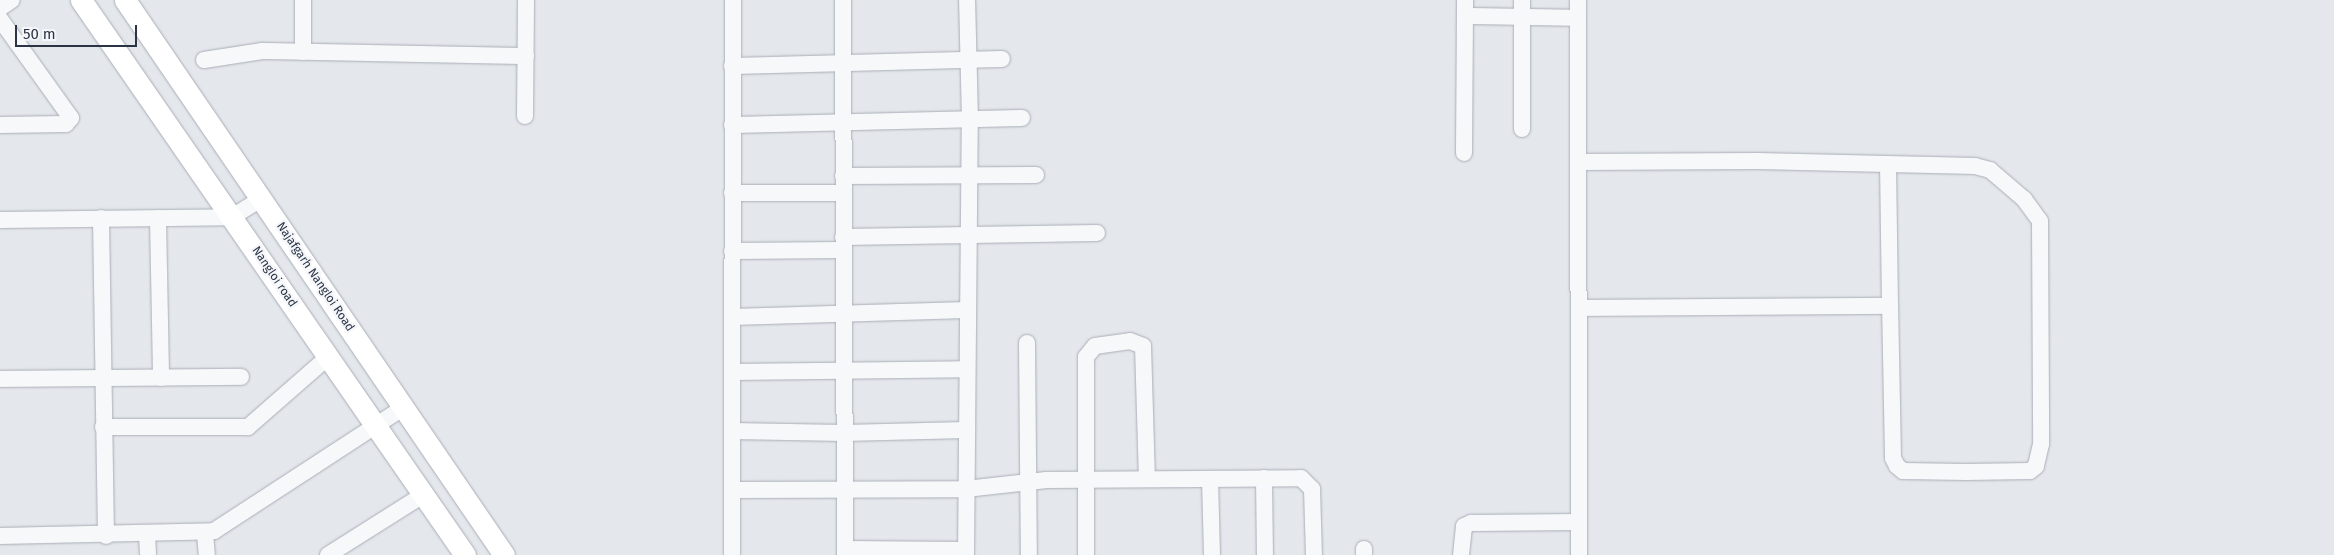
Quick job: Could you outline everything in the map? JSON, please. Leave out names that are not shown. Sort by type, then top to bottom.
[{"type":"main road","name":"Nangloi road","points":[[81,0],[465,555]]},
{"type":"main road","name":"Najafgarh Nangloi Road","points":[[125,0],[504,555]]},
{"type":"street","points":[[0,8],[12,0]]},
{"type":"street","points":[[303,0],[303,52]]},
{"type":"street","points":[[525,116],[526,0]]},
{"type":"street","points":[[732,555],[733,0]]},
{"type":"street","points":[[844,0],[845,552],[966,553],[967,310],[970,176],[968,0]]},
{"type":"street","points":[[1522,0],[1522,129]]},
{"type":"street","points":[[1578,0],[1578,162],[1581,308],[1578,555]]},
{"type":"street","points":[[1464,152],[1465,8],[1522,17],[1578,18]]},
{"type":"street","points":[[0,19],[71,118],[66,124],[0,125]]},
{"type":"street","points":[[204,60],[243,53],[303,52],[526,56]]},
{"type":"street","points":[[732,66],[1002,59]]},
{"type":"street","points":[[732,125],[1022,118]]},
{"type":"street","points":[[1578,162],[1888,165],[1974,166],[1990,170],[2035,210],[2040,221],[2041,444],[2036,466],[2030,471],[1903,471],[1897,466],[1893,458],[1888,165]]},
{"type":"street","points":[[843,176],[1036,175]]},
{"type":"street","points":[[732,193],[843,193]]},
{"type":"street","points":[[0,220],[232,217],[262,199]]},
{"type":"street","points":[[101,218],[106,536]]},
{"type":"street","points":[[158,218],[162,378]]},
{"type":"street","points":[[732,252],[969,235],[1097,233]]},
{"type":"street","points":[[1581,308],[1890,306]]},
{"type":"street","points":[[732,317],[967,310]]},
{"type":"street","points":[[1086,555],[1086,357],[1095,346],[1130,341],[1143,346],[1145,352],[1148,479]]},
{"type":"street","points":[[1027,343],[1030,482],[1029,555]]},
{"type":"street","points":[[104,427],[248,426],[328,357]]},
{"type":"street","points":[[732,372],[844,373],[967,370]]},
{"type":"street","points":[[0,379],[241,377]]},
{"type":"street","points":[[0,536],[206,534],[248,513],[403,408]]},
{"type":"street","points":[[732,431],[844,433],[966,430]]},
{"type":"street","points":[[1264,478],[1265,555]]},
{"type":"street","points":[[732,490],[966,489],[1030,482],[1086,479],[1301,478],[1312,489],[1314,555]]},
{"type":"street","points":[[1210,479],[1212,555]]},
{"type":"street","points":[[328,555],[423,495]]},
{"type":"street","points":[[1461,555],[1464,526],[1471,523],[1579,522]]},
{"type":"street","points":[[206,534],[207,555]]},
{"type":"street","points":[[147,535],[148,555]]}]
